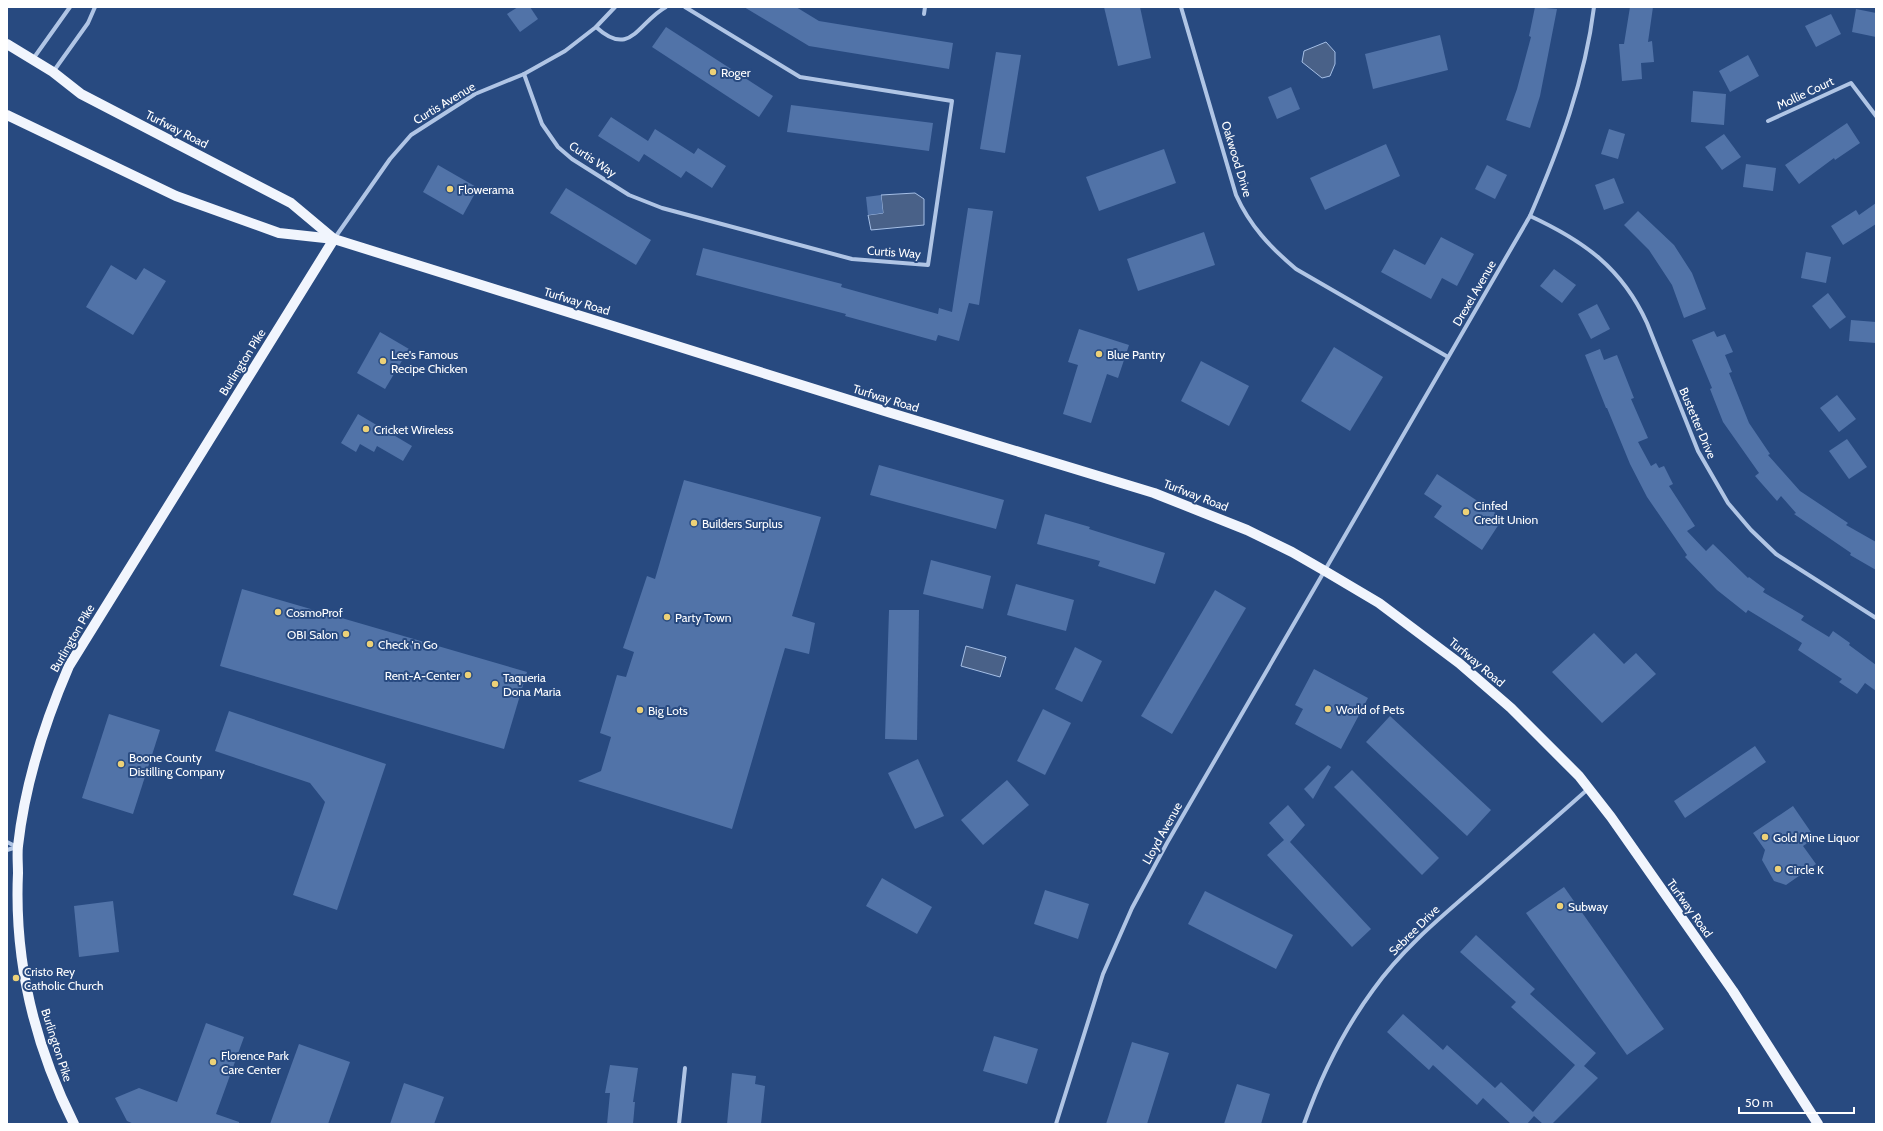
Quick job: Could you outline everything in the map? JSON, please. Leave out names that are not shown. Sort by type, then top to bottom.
[{"type":"main road","name":"Turfway Road","points":[[7,44],[53,72],[81,94],[291,203],[334,239]]},
{"type":"main road","name":"Turfway Road","points":[[7,115],[176,196],[279,233],[334,239],[891,413],[1154,493],[1247,530],[1292,552],[1379,603],[1459,663],[1511,708],[1557,753],[1589,789],[1611,817],[1733,991],[1818,1124]]},
{"type":"main road","name":"Burlington Pike","points":[[74,1124],[48,1064],[28,996],[18,925],[17,847],[34,758],[50,711],[69,666],[334,239]]},
{"type":"street","points":[[31,60],[70,7]]},
{"type":"street","points":[[53,72],[88,22],[95,7]]},
{"type":"street","name":"Curtis Avenue","points":[[334,239],[390,159],[411,135],[474,94],[524,74],[565,51],[596,27],[615,7]]},
{"type":"street","points":[[596,27],[606,36],[617,40],[630,37],[666,7]]},
{"type":"street","name":"Curtis Way","points":[[524,74],[542,124],[558,147],[572,159],[629,195],[662,208],[852,259],[928,265],[952,101],[800,77],[685,7]]},
{"type":"street","points":[[924,14],[925,7]]},
{"type":"street","name":"Oakwood Drive","points":[[1181,7],[1236,195],[1243,211],[1257,233],[1274,251],[1296,269],[1448,357]]},
{"type":"street","name":"Drexel Avenue","points":[[1325,571],[1530,216],[1550,172],[1573,103],[1584,63],[1594,7]]},
{"type":"street","name":"Mollie Court","points":[[1768,121],[1851,83],[1876,116]]},
{"type":"street","name":"Bustetter Drive","points":[[1530,216],[1580,242],[1595,254],[1626,286],[1638,304],[1647,323],[1698,451],[1728,503],[1751,530],[1776,554],[1876,618]]},
{"type":"street","name":"Lloyd Avenue","points":[[1056,1124],[1103,974],[1132,908],[1170,838],[1325,571]]},
{"type":"street","name":"Sebree Drive","points":[[1304,1124],[1311,1104],[1335,1050],[1373,989],[1391,967],[1430,926],[1589,789]]},
{"type":"street","points":[[7,842],[17,847]]},
{"type":"street","points":[[7,850],[17,847]]},
{"type":"street","points":[[680,1124],[685,1068]]},
{"type":"water","points":[[1326,42],[1335,52],[1335,64],[1330,76],[1322,78],[1302,62],[1304,51]]},
{"type":"water","points":[[915,193],[924,199],[924,225],[871,230],[868,215],[883,213],[881,195]]},
{"type":"water","points":[[966,646],[1006,657],[1000,677],[961,666]]},
{"type":"building","points":[[518,7],[530,7],[538,19],[520,32],[507,14]]},
{"type":"building","points":[[744,7],[796,7],[819,21],[953,43],[949,69],[809,46]]},
{"type":"building","points":[[1104,7],[1140,7],[1151,58],[1118,66]]},
{"type":"building","points":[[1535,7],[1557,9],[1540,96],[1530,128],[1506,120],[1517,89],[1531,37],[1529,36]]},
{"type":"building","points":[[1630,7],[1653,7],[1648,42],[1652,41],[1654,62],[1641,63],[1642,79],[1622,81],[1619,44],[1624,44]]},
{"type":"building","points":[[1856,9],[1876,13],[1876,37],[1852,32]]},
{"type":"building","points":[[1831,14],[1841,34],[1816,47],[1805,26]]},
{"type":"building","name":"Roger","points":[[666,27],[773,96],[759,117],[652,47]]},
{"type":"building","points":[[1440,35],[1448,70],[1373,89],[1365,54]]},
{"type":"building","points":[[996,52],[1021,55],[1005,153],[980,149]]},
{"type":"building","points":[[1748,55],[1759,76],[1730,92],[1719,71]]},
{"type":"building","points":[[1291,87],[1300,109],[1277,119],[1268,97]]},
{"type":"building","points":[[1693,91],[1726,94],[1724,125],[1691,122]]},
{"type":"building","points":[[791,105],[933,123],[929,151],[787,132]]},
{"type":"building","points":[[611,117],[648,141],[655,129],[694,154],[698,148],[726,166],[712,188],[686,171],[681,178],[644,154],[639,162],[598,136]]},
{"type":"building","points":[[1847,123],[1860,143],[1835,160],[1834,158],[1799,184],[1785,165]]},
{"type":"building","points":[[1609,129],[1625,134],[1618,159],[1601,154]]},
{"type":"building","points":[[1724,134],[1741,157],[1722,170],[1705,147]]},
{"type":"building","points":[[1386,144],[1400,176],[1325,210],[1310,178]]},
{"type":"building","points":[[1164,149],[1176,183],[1099,211],[1086,177]]},
{"type":"building","points":[[1746,164],[1776,168],[1773,191],[1743,187]]},
{"type":"building","points":[[438,165],[478,188],[463,215],[423,192]]},
{"type":"building","points":[[1487,165],[1507,175],[1495,199],[1475,189]]},
{"type":"building","points":[[1614,178],[1624,203],[1604,210],[1595,185]]},
{"type":"building","points":[[566,188],[651,240],[636,265],[550,213]]},
{"type":"building","points":[[881,195],[883,213],[868,215],[866,197]]},
{"type":"building","points":[[1876,203],[1876,224],[1843,245],[1831,226],[1856,210],[1859,215]]},
{"type":"building","points":[[968,208],[993,211],[979,305],[969,303],[959,341],[938,335],[936,341],[845,316],[846,314],[696,275],[703,248],[842,284],[841,287],[938,314],[939,308],[952,312]]},
{"type":"building","points":[[1638,211],[1674,245],[1692,273],[1706,309],[1684,318],[1672,285],[1649,250],[1624,225]]},
{"type":"building","points":[[1204,232],[1215,265],[1138,291],[1127,259]]},
{"type":"building","points":[[1441,237],[1474,254],[1457,286],[1442,278],[1431,299],[1381,272],[1394,249],[1425,265]]},
{"type":"building","points":[[1806,252],[1831,257],[1826,283],[1801,278]]},
{"type":"building","points":[[111,265],[136,280],[144,268],[166,281],[133,335],[86,307]]},
{"type":"building","points":[[1554,269],[1576,285],[1562,303],[1540,286]]},
{"type":"building","points":[[1828,293],[1846,317],[1830,329],[1812,306]]},
{"type":"building","points":[[1597,304],[1610,329],[1591,339],[1578,314]]},
{"type":"building","points":[[1851,320],[1876,322],[1876,343],[1849,341]]},
{"type":"building","points":[[1079,329],[1129,345],[1118,378],[1107,374],[1091,423],[1063,414],[1078,365],[1068,362]]},
{"type":"building","points":[[1714,331],[1717,337],[1725,334],[1733,352],[1725,355],[1732,372],[1729,373],[1749,423],[1770,454],[1768,455],[1800,491],[1848,523],[1846,525],[1876,542],[1876,570],[1850,555],[1851,553],[1794,514],[1796,513],[1781,496],[1777,501],[1755,476],[1759,473],[1723,422],[1710,389],[1712,388],[1692,340]]},
{"type":"building","name":"Lee's Famous Recipe Chicken","points":[[380,332],[409,349],[385,389],[357,373]]},
{"type":"building","points":[[1334,347],[1383,377],[1350,431],[1301,401]]},
{"type":"building","points":[[1600,349],[1604,360],[1617,355],[1634,398],[1631,399],[1648,438],[1638,442],[1651,466],[1656,463],[1659,468],[1664,466],[1673,484],[1669,486],[1695,526],[1687,531],[1706,551],[1713,544],[1748,578],[1749,577],[1765,589],[1763,592],[1804,616],[1801,620],[1829,637],[1833,631],[1876,665],[1876,691],[1865,683],[1857,694],[1839,682],[1842,679],[1798,650],[1802,643],[1748,610],[1746,613],[1717,590],[1685,557],[1687,555],[1647,497],[1630,464],[1606,408],[1585,355]]},
{"type":"building","points":[[1201,361],[1249,386],[1229,426],[1181,401]]},
{"type":"building","points":[[1837,395],[1856,419],[1839,432],[1820,408]]},
{"type":"building","name":"Cricket Wireless","points":[[358,414],[412,446],[403,461],[377,446],[374,452],[360,444],[356,452],[341,443]]},
{"type":"building","points":[[1847,439],[1867,467],[1849,479],[1829,451]]},
{"type":"building","points":[[879,465],[1004,500],[996,529],[870,495]]},
{"type":"building","name":"Cinfed Credit Union","points":[[1437,474],[1503,518],[1482,550],[1434,517],[1442,506],[1424,494]]},
{"type":"building","points":[[684,480],[821,517],[792,616],[815,623],[809,654],[785,648],[732,829],[578,781],[601,771],[611,737],[600,733],[617,675],[626,677],[634,652],[623,648],[647,576],[655,579]]},
{"type":"building","points":[[1045,514],[1090,527],[1089,529],[1165,553],[1155,584],[1098,566],[1100,561],[1037,544]]},
{"type":"building","points":[[931,560],[991,576],[983,609],[923,594]]},
{"type":"building","points":[[1016,584],[1074,600],[1066,631],[1007,615]]},
{"type":"building","points":[[242,589],[527,672],[504,749],[220,666]]},
{"type":"building","points":[[1215,590],[1246,608],[1172,734],[1141,716]]},
{"type":"building","points":[[889,610],[919,610],[917,740],[885,739]]},
{"type":"building","points":[[1594,633],[1624,664],[1636,653],[1656,674],[1602,723],[1552,672]]},
{"type":"building","points":[[1075,647],[1102,661],[1082,702],[1055,689]]},
{"type":"building","points":[[1314,669],[1368,698],[1341,749],[1295,724],[1303,709],[1295,705]]},
{"type":"building","points":[[1043,709],[1071,723],[1045,775],[1017,761]]},
{"type":"building","points":[[229,711],[386,764],[337,910],[293,895],[325,802],[310,783],[215,751]]},
{"type":"building","name":"Boone County Distilling Company","points":[[109,714],[160,730],[133,814],[82,798]]},
{"type":"building","points":[[1390,716],[1491,810],[1467,836],[1366,742]]},
{"type":"building","points":[[1755,746],[1766,762],[1685,818],[1674,801]]},
{"type":"building","points":[[918,759],[944,816],[915,829],[888,773]]},
{"type":"building","points":[[1328,765],[1331,767],[1313,799],[1304,789]]},
{"type":"building","points":[[1352,770],[1439,858],[1422,875],[1334,787]]},
{"type":"building","points":[[1007,780],[1029,805],[983,845],[961,820]]},
{"type":"building","points":[[1288,805],[1305,825],[1290,842],[1371,929],[1352,947],[1267,855],[1284,840],[1269,823]]},
{"type":"building","points":[[1793,806],[1815,838],[1803,846],[1816,864],[1786,885],[1774,881],[1762,860],[1765,850],[1753,833]]},
{"type":"building","points":[[882,878],[932,907],[917,934],[866,906]]},
{"type":"building","points":[[1564,887],[1664,1029],[1627,1055],[1526,913]]},
{"type":"building","points":[[1045,890],[1089,904],[1078,939],[1034,924]]},
{"type":"building","points":[[1205,891],[1293,935],[1276,969],[1188,924]]},
{"type":"building","points":[[113,901],[119,952],[79,957],[74,906]]},
{"type":"building","points":[[1476,935],[1535,989],[1530,994],[1596,1053],[1584,1066],[1598,1078],[1552,1124],[1543,1124],[1534,1116],[1527,1124],[1511,1124],[1483,1098],[1477,1105],[1433,1065],[1429,1070],[1387,1032],[1403,1014],[1443,1050],[1447,1045],[1495,1088],[1501,1082],[1533,1112],[1575,1065],[1511,1007],[1516,1002],[1460,952]]},
{"type":"building","name":"Florence Park Care Center","points":[[206,1023],[244,1037],[216,1114],[239,1122],[239,1124],[134,1124],[127,1121],[115,1098],[139,1088],[177,1102]]},
{"type":"building","points":[[994,1036],[1038,1049],[1027,1084],[983,1071]]},
{"type":"building","points":[[1132,1042],[1169,1053],[1147,1124],[1106,1124]]},
{"type":"building","name":"Florence Park Care Center","points":[[299,1044],[350,1062],[328,1124],[270,1124]]},
{"type":"building","points":[[610,1065],[638,1068],[633,1102],[635,1102],[633,1124],[607,1124],[610,1093],[605,1093]]},
{"type":"building","points":[[732,1073],[756,1076],[755,1084],[765,1086],[761,1124],[727,1124]]},
{"type":"building","points":[[404,1083],[444,1097],[434,1124],[390,1124]]},
{"type":"building","points":[[1237,1084],[1270,1094],[1261,1124],[1224,1124]]},
{"type":"place","name":"Roger","points":[[713,72]]},
{"type":"place","name":"Flowerama","points":[[450,189]]},
{"type":"place","name":"Blue Pantry","points":[[1099,354]]},
{"type":"place","name":"Lee's Famous Recipe Chicken","points":[[383,361]]},
{"type":"place","name":"Cricket Wireless","points":[[366,429]]},
{"type":"place","name":"Cinfed Credit Union","points":[[1466,512]]},
{"type":"place","name":"Builders Surplus","points":[[694,523]]},
{"type":"place","name":"CosmoProf","points":[[278,612]]},
{"type":"place","name":"Party Town","points":[[667,617]]},
{"type":"place","name":"OBI Salon","points":[[346,634]]},
{"type":"place","name":"Check 'n Go","points":[[370,644]]},
{"type":"place","name":"Rent-A-Center","points":[[468,675]]},
{"type":"place","name":"Taqueria Dona Maria","points":[[495,684]]},
{"type":"place","name":"World of Pets","points":[[1328,709]]},
{"type":"place","name":"Big Lots","points":[[640,710]]},
{"type":"place","name":"Boone County Distilling Company","points":[[121,764]]},
{"type":"place","name":"Gold Mine Liquor","points":[[1765,837]]},
{"type":"place","name":"Circle K","points":[[1778,869]]},
{"type":"place","name":"Subway","points":[[1560,906]]},
{"type":"place","name":"Cristo Rey Catholic Church","points":[[16,978]]},
{"type":"place","name":"Florence Park Care Center","points":[[213,1062]]}]
